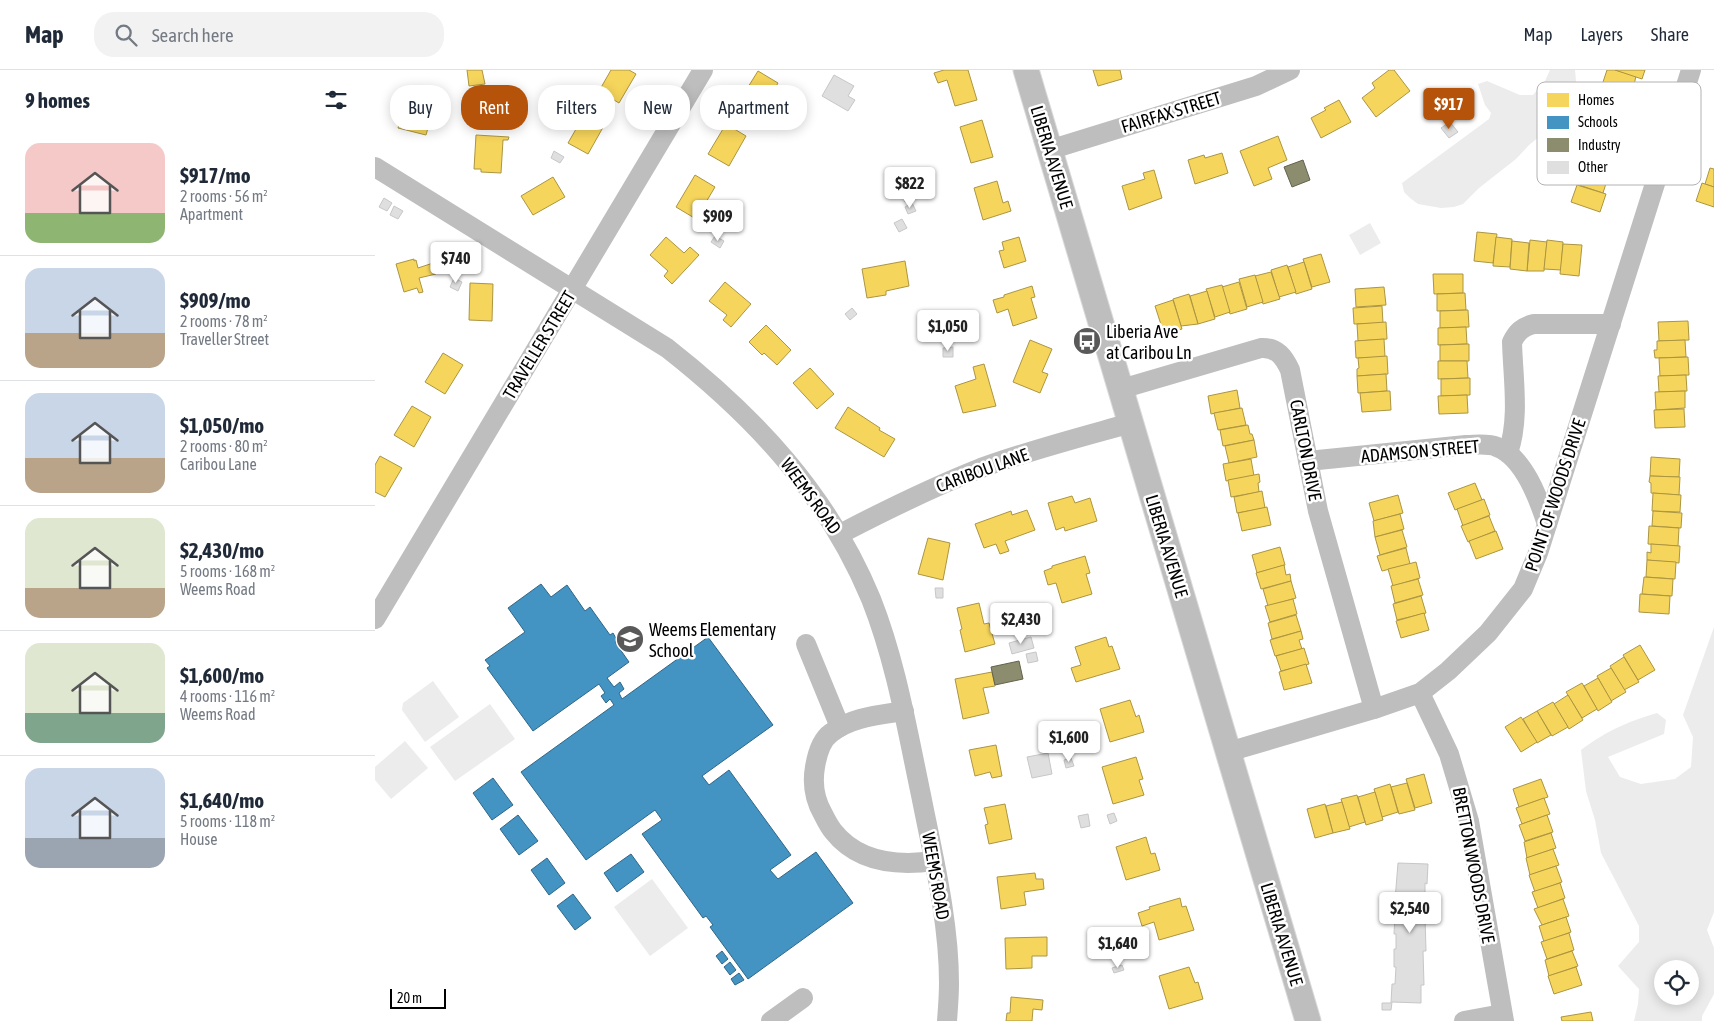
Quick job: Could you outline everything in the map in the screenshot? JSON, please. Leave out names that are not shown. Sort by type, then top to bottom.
[{"type":"main road","name":"LIBERIA AVENUE","points":[[1026,70],[1308,1021]]},
{"type":"street","name":"TRAVELLER STREET","points":[[375,619],[703,70]]},
{"type":"street","name":"FAIRFAX STREET","points":[[1049,150],[1256,86],[1290,70]]},
{"type":"street","name":"POINT OF WOODS DRIVE","points":[[1687,82],[1691,70]]},
{"type":"street","name":"WEEMS ROAD","points":[[375,167],[667,348],[701,374],[770,441],[805,482],[840,534],[871,600],[891,659],[904,711],[934,861],[948,952],[947,1021]]},
{"type":"street","name":"POINT OF WOODS DRIVE","points":[[1228,752],[1374,709],[1420,693],[1448,671],[1488,633],[1514,602],[1529,578],[1655,185]]},
{"type":"street","points":[[1547,524],[1531,484],[1521,467],[1508,453],[1515,423],[1512,342],[1516,334],[1524,327],[1534,324],[1611,324]]},
{"type":"street","name":"CARLTON DRIVE","points":[[1121,389],[1261,348],[1272,349],[1285,360],[1290,370],[1318,511],[1374,709]]},
{"type":"street","name":"CARIBOU LANE","points":[[840,534],[898,504],[983,468],[1020,455],[1131,423]]},
{"type":"street","name":"ADAMSON STREET","points":[[1308,461],[1466,445],[1498,447],[1508,453]]},
{"type":"street","points":[[807,644],[840,727]]},
{"type":"street","name":"BRETTON WOODS DRIVE","points":[[1420,693],[1449,754],[1469,821],[1503,1017],[1464,1021]]},
{"type":"street","points":[[904,711],[863,718],[840,727],[829,734],[822,744],[813,774],[813,786],[817,801],[833,831],[853,849],[890,863],[912,864],[934,861]]},
{"type":"street","points":[[771,1021],[803,998]]},
{"type":"shaded area","points":[[1550,70],[1575,70],[1576,82],[1545,81]]},
{"type":"shaded area","points":[[1487,81],[1520,95],[1533,95],[1537,90],[1537,139],[1463,204],[1441,208],[1418,204],[1404,192],[1402,183],[1489,119],[1491,113],[1485,105],[1478,84]]},
{"type":"shaded area","points":[[1370,223],[1381,243],[1360,255],[1349,235]]},
{"type":"shaded area","points":[[1714,627],[1714,912],[1707,930],[1714,948],[1714,994],[1702,1016],[1702,1021],[1634,1021],[1639,989],[1618,966],[1639,942],[1639,926],[1601,853],[1595,820],[1586,791],[1581,750],[1599,737],[1617,728],[1657,713],[1666,720],[1664,734],[1608,757],[1620,777],[1641,784],[1675,779],[1691,767],[1693,737],[1683,715]]},
{"type":"shaded area","points":[[433,681],[459,717],[425,742],[402,710],[403,703]]},
{"type":"shaded area","points":[[490,704],[515,739],[455,781],[430,747]]},
{"type":"shaded area","points":[[405,741],[428,768],[391,799],[375,780],[375,767]]},
{"type":"shaded area","points":[[652,879],[688,928],[650,956],[614,907]]},
{"type":"building: Homes","points":[[467,70],[482,70],[485,84],[469,85]]},
{"type":"building: Homes","points":[[611,70],[629,70],[636,74],[630,85],[625,85],[625,93],[619,103],[615,101],[615,85],[602,85]]},
{"type":"building: Homes","points":[[944,70],[968,70],[977,100],[955,106],[947,80],[938,83],[934,73]]},
{"type":"building: Homes","points":[[1093,70],[1120,70],[1122,79],[1098,86]]},
{"type":"building: Homes","points":[[1389,70],[1394,70],[1410,91],[1376,117],[1362,98],[1375,88],[1372,83]]},
{"type":"building: Homes","points":[[1607,70],[1615,70],[1636,76],[1635,82],[1603,82]]},
{"type":"building: Homes","points":[[1615,70],[1645,70],[1642,79]]},
{"type":"building: Homes","points":[[758,71],[778,83],[777,85],[749,85]]},
{"type":"building: Homes","points":[[1339,100],[1351,122],[1321,138],[1311,118]]},
{"type":"building: Homes","points":[[982,120],[993,157],[971,163],[960,127]]},
{"type":"building: Homes","points":[[406,130],[427,130],[426,135]]},
{"type":"building: Homes","points":[[575,130],[602,130],[588,154],[568,143]]},
{"type":"building: Homes","points":[[722,130],[736,130],[746,136],[729,166],[708,154]]},
{"type":"building: Homes","points":[[476,135],[509,137],[508,140],[503,140],[501,173],[481,172],[481,169],[474,169]]},
{"type":"building: Homes","points":[[1278,136],[1287,160],[1268,168],[1272,179],[1254,186],[1240,151]]},
{"type":"building: Homes","points":[[1222,153],[1228,173],[1195,184],[1188,160],[1204,155],[1205,158]]},
{"type":"building: Homes","points":[[1710,168],[1714,169],[1714,187],[1705,184]]},
{"type":"building: Homes","points":[[1154,170],[1162,198],[1129,210],[1122,186],[1145,179],[1143,173]]},
{"type":"building: Homes","points":[[695,175],[715,187],[696,219],[676,207]]},
{"type":"building: Homes","points":[[553,177],[565,197],[533,215],[521,196]]},
{"type":"building: Homes","points":[[997,181],[1003,203],[1008,201],[1011,211],[983,220],[974,188]]},
{"type":"building: Homes","points":[[1702,183],[1714,187],[1714,207],[1696,201]]},
{"type":"building: Homes","points":[[1577,185],[1606,194],[1600,212],[1571,202]]},
{"type":"building: Homes","points":[[1579,185],[1606,185],[1603,193]]},
{"type":"building: Homes","points":[[1477,232],[1497,234],[1493,263],[1474,261]]},
{"type":"building: Homes","points":[[666,237],[684,253],[690,247],[699,255],[672,284],[664,276],[668,271],[650,255]]},
{"type":"building: Homes","points":[[1019,237],[1026,261],[1004,268],[999,251],[1004,250],[1002,242]]},
{"type":"building: Homes","points":[[1496,237],[1512,239],[1510,267],[1493,266]]},
{"type":"building: Homes","points":[[1530,240],[1547,242],[1544,271],[1527,271]]},
{"type":"building: Homes","points":[[1547,240],[1563,242],[1561,270],[1544,269]]},
{"type":"building: Homes","points":[[1512,241],[1529,243],[1527,271],[1510,269]]},
{"type":"building: Homes","points":[[1563,244],[1582,245],[1579,276],[1560,274]]},
{"type":"building: Homes","points":[[1321,254],[1330,282],[1312,287],[1303,259]]},
{"type":"building: Homes","points":[[414,259],[418,268],[433,263],[436,274],[419,278],[423,292],[419,293],[417,288],[404,292],[396,264]]},
{"type":"building: Homes","points":[[905,261],[909,286],[886,291],[886,295],[867,298],[862,269]]},
{"type":"building: Homes","points":[[1304,262],[1312,289],[1296,294],[1288,267]]},
{"type":"building: Homes","points":[[1287,265],[1296,292],[1279,297],[1271,270]]},
{"type":"building: Homes","points":[[1271,272],[1280,299],[1263,304],[1255,276]]},
{"type":"building: Homes","points":[[1433,274],[1463,274],[1463,293],[1434,294]]},
{"type":"building: Homes","points":[[1255,275],[1263,302],[1247,307],[1239,279]]},
{"type":"building: Homes","points":[[725,282],[751,304],[731,327],[723,320],[727,315],[709,301]]},
{"type":"building: Homes","points":[[1239,282],[1247,309],[1230,314],[1222,287]]},
{"type":"building: Homes","points":[[470,283],[493,284],[492,321],[469,320]]},
{"type":"building: Homes","points":[[1222,285],[1230,312],[1215,317],[1206,289]]},
{"type":"building: Homes","points":[[1032,286],[1035,297],[1031,298],[1037,318],[1013,326],[1008,309],[997,313],[993,300]]},
{"type":"building: Homes","points":[[1384,287],[1386,305],[1356,307],[1355,289]]},
{"type":"building: Homes","points":[[1207,291],[1215,319],[1198,324],[1190,296]]},
{"type":"building: Homes","points":[[1465,293],[1466,310],[1437,311],[1437,294]]},
{"type":"building: Homes","points":[[1189,294],[1198,324],[1181,326],[1173,299]]},
{"type":"building: Homes","points":[[1173,300],[1182,329],[1164,334],[1155,306]]},
{"type":"building: Homes","points":[[1382,306],[1383,323],[1354,324],[1353,308]]},
{"type":"building: Homes","points":[[1468,310],[1469,327],[1440,328],[1440,311]]},
{"type":"building: Homes","points":[[1688,321],[1689,340],[1659,341],[1658,322]]},
{"type":"building: Homes","points":[[1386,322],[1387,339],[1358,341],[1357,324]]},
{"type":"building: Homes","points":[[766,325],[791,350],[777,365],[764,353],[762,355],[749,342]]},
{"type":"building: Homes","points":[[1466,327],[1467,344],[1438,345],[1438,328]]},
{"type":"building: Homes","points":[[1384,339],[1385,357],[1356,358],[1355,341]]},
{"type":"building: Homes","points":[[1030,340],[1052,349],[1042,372],[1048,374],[1040,393],[1013,382]]},
{"type":"building: Homes","points":[[1685,340],[1686,357],[1655,358],[1654,350],[1657,350],[1657,341]]},
{"type":"building: Homes","points":[[1469,344],[1469,361],[1440,361],[1440,345]]},
{"type":"building: Homes","points":[[443,353],[463,365],[445,394],[425,382]]},
{"type":"building: Homes","points":[[1387,356],[1388,374],[1357,376],[1357,369],[1359,368],[1358,358]]},
{"type":"building: Homes","points":[[1688,357],[1689,375],[1660,376],[1659,358]]},
{"type":"building: Homes","points":[[1438,361],[1467,361],[1468,378],[1438,379]]},
{"type":"building: Homes","points":[[984,364],[996,406],[963,413],[955,386],[976,379],[973,367]]},
{"type":"building: Homes","points":[[810,368],[834,394],[817,409],[793,383]]},
{"type":"building: Homes","points":[[1386,374],[1387,391],[1358,393],[1357,376]]},
{"type":"building: Homes","points":[[1686,375],[1687,391],[1659,392],[1658,376]]},
{"type":"building: Homes","points":[[1470,378],[1470,395],[1441,396],[1441,379]]},
{"type":"building: Homes","points":[[1237,390],[1240,408],[1211,414],[1208,396]]},
{"type":"building: Homes","points":[[1390,391],[1391,410],[1362,412],[1360,393]]},
{"type":"building: Homes","points":[[1685,391],[1685,408],[1656,410],[1655,392]]},
{"type":"building: Homes","points":[[1467,395],[1468,413],[1439,414],[1438,396]]},
{"type":"building: Homes","points":[[412,406],[431,417],[414,447],[394,435]]},
{"type":"building: Homes","points":[[848,407],[880,428],[879,430],[895,439],[884,457],[835,428]]},
{"type":"building: Homes","points":[[1242,408],[1246,425],[1218,430],[1214,413]]},
{"type":"building: Homes","points":[[1684,409],[1685,427],[1655,428],[1654,410]]},
{"type":"building: Homes","points":[[1248,425],[1254,440],[1223,446],[1220,430]]},
{"type":"building: Homes","points":[[1254,440],[1257,457],[1229,463],[1225,446]]},
{"type":"building: Homes","points":[[380,456],[402,468],[385,497],[375,492],[375,465]]},
{"type":"building: Homes","points":[[1651,457],[1680,459],[1679,477],[1650,476]]},
{"type":"building: Homes","points":[[1251,459],[1254,476],[1226,481],[1223,464]]},
{"type":"building: Homes","points":[[1259,474],[1259,492],[1231,497],[1228,480]]},
{"type":"building: Homes","points":[[1650,476],[1680,477],[1679,495],[1651,493]]},
{"type":"building: Homes","points":[[1475,483],[1482,500],[1455,510],[1448,493]]},
{"type":"building: Homes","points":[[1262,491],[1265,508],[1237,513],[1234,497]]},
{"type":"building: Homes","points":[[1653,493],[1681,495],[1680,512],[1652,511]]},
{"type":"building: Homes","points":[[1398,495],[1403,513],[1374,521],[1369,503]]},
{"type":"building: Homes","points":[[1072,496],[1075,503],[1090,498],[1097,521],[1065,531],[1064,527],[1056,530],[1048,503]]},
{"type":"building: Homes","points":[[1484,499],[1490,515],[1463,526],[1457,509]]},
{"type":"building: Homes","points":[[1267,507],[1271,525],[1242,531],[1238,513]]},
{"type":"building: Homes","points":[[1027,510],[1035,530],[1005,541],[1009,551],[1000,554],[996,544],[984,548],[975,524],[1011,511],[1012,515]]},
{"type":"building: Homes","points":[[1653,511],[1682,513],[1681,528],[1652,526]]},
{"type":"building: Homes","points":[[1400,514],[1404,529],[1375,537],[1373,521]]},
{"type":"building: Homes","points":[[1489,516],[1495,531],[1468,542],[1461,526]]},
{"type":"building: Homes","points":[[1649,526],[1679,528],[1678,546],[1648,544]]},
{"type":"building: Homes","points":[[1402,530],[1407,547],[1380,555],[1375,537]]},
{"type":"building: Homes","points":[[1496,531],[1503,549],[1476,559],[1469,541]]},
{"type":"building: Homes","points":[[928,538],[950,543],[943,580],[918,574]]},
{"type":"building: Homes","points":[[1651,544],[1680,546],[1679,563],[1647,560],[1647,552],[1651,553]]},
{"type":"building: Homes","points":[[1280,547],[1285,565],[1257,573],[1252,555]]},
{"type":"building: Homes","points":[[1406,548],[1410,564],[1382,571],[1377,556]]},
{"type":"building: Homes","points":[[1085,556],[1090,573],[1086,574],[1092,594],[1062,603],[1056,583],[1048,585],[1044,571],[1052,568],[1052,566]]},
{"type":"building: Homes","points":[[1647,560],[1676,562],[1675,579],[1646,577]]},
{"type":"building: Homes","points":[[1416,562],[1420,578],[1393,586],[1388,569]]},
{"type":"building: Homes","points":[[1284,565],[1286,575],[1290,574],[1291,581],[1261,589],[1256,573]]},
{"type":"building: Homes","points":[[1644,577],[1673,579],[1672,596],[1642,594]]},
{"type":"building: Homes","points":[[1418,579],[1423,595],[1395,603],[1391,586]]},
{"type":"building: Homes","points":[[1291,581],[1296,598],[1268,606],[1263,589]]},
{"type":"building: Homes","points":[[1640,594],[1670,596],[1669,614],[1639,612]]},
{"type":"building: Homes","points":[[1421,596],[1426,613],[1397,620],[1393,604]]},
{"type":"building: Homes","points":[[1293,599],[1297,614],[1270,622],[1265,606]]},
{"type":"building: Homes","points":[[979,603],[984,624],[989,623],[995,644],[965,652],[957,608]]},
{"type":"building: Homes","points":[[1424,613],[1429,630],[1401,638],[1396,621]]},
{"type":"building: Homes","points":[[1296,615],[1301,631],[1272,639],[1268,623]]},
{"type":"building: Homes","points":[[1301,631],[1303,639],[1299,640],[1302,649],[1275,656],[1270,640]]},
{"type":"building: Homes","points":[[1106,637],[1109,647],[1112,646],[1120,669],[1076,682],[1071,668],[1081,665],[1075,647]]},
{"type":"building: Homes","points":[[1640,645],[1655,670],[1638,680],[1623,655]]},
{"type":"building: Homes","points":[[1304,648],[1309,664],[1281,671],[1276,656]]},
{"type":"building: Homes","points":[[1624,657],[1639,682],[1624,690],[1610,666]]},
{"type":"building: Homes","points":[[1306,664],[1312,683],[1284,690],[1279,672]]},
{"type":"building: Homes","points":[[1611,668],[1626,692],[1611,701],[1597,676]]},
{"type":"building: Homes","points":[[992,672],[995,686],[983,688],[989,713],[963,719],[955,679]]},
{"type":"building: Homes","points":[[1598,678],[1612,702],[1598,711],[1584,686]]},
{"type":"building: Homes","points":[[1582,683],[1597,709],[1582,718],[1566,692]]},
{"type":"building: Homes","points":[[1568,695],[1583,720],[1569,729],[1554,704]]},
{"type":"building: Homes","points":[[1130,700],[1136,717],[1139,715],[1144,732],[1110,742],[1100,709]]},
{"type":"building: Homes","points":[[1553,702],[1568,727],[1552,736],[1537,711]]},
{"type":"building: Homes","points":[[1537,711],[1551,735],[1537,743],[1523,719]]},
{"type":"building: Homes","points":[[1521,717],[1537,742],[1521,752],[1505,727]]},
{"type":"building: Homes","points":[[996,745],[1002,776],[992,778],[990,772],[975,776],[969,750]]},
{"type":"building: Homes","points":[[1136,757],[1143,779],[1139,780],[1144,795],[1113,804],[1102,767]]},
{"type":"building: Homes","points":[[1424,774],[1432,803],[1415,808],[1406,779]]},
{"type":"building: Homes","points":[[1541,779],[1548,797],[1519,807],[1513,789]]},
{"type":"building: Homes","points":[[1407,783],[1415,810],[1399,814],[1391,787]]},
{"type":"building: Homes","points":[[1390,784],[1398,812],[1382,817],[1374,789]]},
{"type":"building: Homes","points":[[1375,792],[1383,820],[1366,825],[1358,797]]},
{"type":"building: Homes","points":[[1357,795],[1365,822],[1349,827],[1341,799]]},
{"type":"building: Homes","points":[[1544,798],[1550,814],[1522,824],[1516,808]]},
{"type":"building: Homes","points":[[1342,802],[1350,829],[1333,833],[1326,806]]},
{"type":"building: Homes","points":[[1005,804],[1012,839],[989,844],[985,825],[988,824],[984,808]]},
{"type":"building: Homes","points":[[1325,804],[1333,833],[1315,838],[1307,809]]},
{"type":"building: Homes","points":[[1547,815],[1553,832],[1525,841],[1519,825]]},
{"type":"building: Homes","points":[[1551,833],[1556,848],[1527,858],[1524,842]]},
{"type":"building: Homes","points":[[1146,837],[1151,854],[1155,853],[1160,870],[1126,880],[1116,847]]},
{"type":"building: Homes","points":[[1553,849],[1559,865],[1530,875],[1526,858]]},
{"type":"building: Homes","points":[[1556,866],[1562,882],[1535,892],[1529,875]]},
{"type":"building: Homes","points":[[1035,873],[1036,879],[1043,879],[1044,889],[1024,892],[1026,905],[1001,909],[997,877]]},
{"type":"building: Homes","points":[[1560,883],[1565,898],[1538,908],[1532,892]]},
{"type":"building: Homes","points":[[1180,898],[1182,907],[1186,906],[1194,930],[1159,940],[1154,922],[1142,926],[1138,913],[1150,909],[1149,907]]},
{"type":"building: Homes","points":[[1563,899],[1569,916],[1542,925],[1534,909]]},
{"type":"building: Homes","points":[[1566,917],[1571,932],[1544,942],[1539,926]]},
{"type":"building: Homes","points":[[1569,933],[1574,950],[1547,959],[1541,942]]},
{"type":"building: Homes","points":[[1047,937],[1047,956],[1032,956],[1032,968],[1006,969],[1005,938]]},
{"type":"building: Homes","points":[[1572,951],[1578,966],[1549,976],[1545,960]]},
{"type":"building: Homes","points":[[1189,967],[1195,983],[1198,982],[1203,999],[1169,1009],[1159,976]]},
{"type":"building: Homes","points":[[1576,967],[1582,985],[1554,994],[1548,976]]},
{"type":"building: Homes","points":[[1011,997],[1043,1000],[1042,1010],[1033,1009],[1032,1021],[1006,1021],[1007,1013],[1010,1013]]},
{"type":"building: Homes","points":[[1591,1012],[1593,1021],[1562,1021],[1561,1017]]},
{"type":"building: Schools","points":[[541,584],[551,597],[567,585],[585,611],[590,607],[610,635],[613,633],[617,640],[615,642],[629,662],[607,678],[614,687],[620,682],[624,689],[619,693],[622,699],[708,637],[773,725],[702,776],[709,785],[729,770],[791,855],[770,870],[778,879],[816,852],[853,903],[748,979],[710,927],[713,925],[706,916],[703,918],[642,834],[662,820],[655,810],[586,860],[521,772],[614,705],[610,699],[606,703],[601,696],[605,693],[599,684],[533,731],[487,668],[490,666],[485,660],[525,632],[508,608]]},
{"type":"building: Schools","points":[[493,778],[513,805],[492,820],[473,793]]},
{"type":"building: Schools","points":[[518,815],[538,841],[519,855],[500,829]]},
{"type":"building: Schools","points":[[631,854],[644,872],[617,892],[604,873]]},
{"type":"building: Schools","points":[[547,858],[565,883],[549,895],[531,870]]},
{"type":"building: Schools","points":[[573,894],[591,918],[575,930],[557,906]]},
{"type":"building: Schools","points":[[722,951],[728,959],[722,964],[716,956]]},
{"type":"building: Schools","points":[[730,962],[736,970],[730,975],[724,967]]},
{"type":"building: Schools","points":[[739,973],[744,980],[735,985],[731,979]]},
{"type":"building: Industry","points":[[1303,160],[1310,180],[1292,187],[1284,167]]},
{"type":"building: Industry","points":[[1019,661],[1023,679],[995,685],[991,667]]},
{"type":"building: Other","points":[[834,75],[854,86],[848,96],[855,100],[848,111],[822,96]]},
{"type":"building: Other","points":[[1450,122],[1458,132],[1449,138],[1441,128]]},
{"type":"building: Other","points":[[554,151],[564,157],[560,163],[551,158]]},
{"type":"building: Other","points":[[915,193],[916,199],[905,202],[903,197]]},
{"type":"building: Other","points":[[384,198],[392,203],[387,211],[379,207]]},
{"type":"building: Other","points":[[912,203],[916,211],[908,214],[905,207]]},
{"type":"building: Other","points":[[394,206],[403,211],[398,219],[390,215]]},
{"type":"building: Other","points":[[902,219],[907,228],[899,232],[894,223]]},
{"type":"building: Other","points":[[715,236],[724,241],[720,248],[711,242]]},
{"type":"building: Other","points":[[454,278],[462,282],[458,291],[450,287]]},
{"type":"building: Other","points":[[852,308],[857,314],[850,320],[845,314]]},
{"type":"building: Other","points":[[953,347],[953,357],[943,357],[943,348]]},
{"type":"building: Other","points":[[935,588],[943,588],[943,598],[936,598]]},
{"type":"building: Other","points":[[1031,637],[1034,648],[1012,654],[1009,643]]},
{"type":"building: Other","points":[[1036,652],[1038,661],[1028,663],[1026,654]]},
{"type":"building: Other","points":[[1048,753],[1052,774],[1032,778],[1027,757]]},
{"type":"building: Other","points":[[1071,758],[1074,766],[1066,768],[1064,760]]},
{"type":"building: Other","points":[[1114,813],[1117,821],[1110,824],[1107,815]]},
{"type":"building: Other","points":[[1088,814],[1090,826],[1081,828],[1078,816]]},
{"type":"building: Other","points":[[1398,863],[1428,864],[1427,884],[1425,883],[1427,918],[1425,917],[1426,951],[1423,951],[1424,985],[1421,985],[1421,1003],[1392,1002],[1391,1010],[1382,1010],[1382,1003],[1391,1003],[1392,984],[1395,984],[1394,949],[1396,949],[1396,934],[1394,934],[1398,900],[1395,900]]},
{"type":"building: Other","points":[[1122,965],[1124,970],[1114,973],[1112,968]]},
{"type":"place","name":"Liberia Ave at Caribou Ln","points":[[1087,341]]},
{"type":"place","name":"Weems Elementary School","points":[[630,639]]}]
